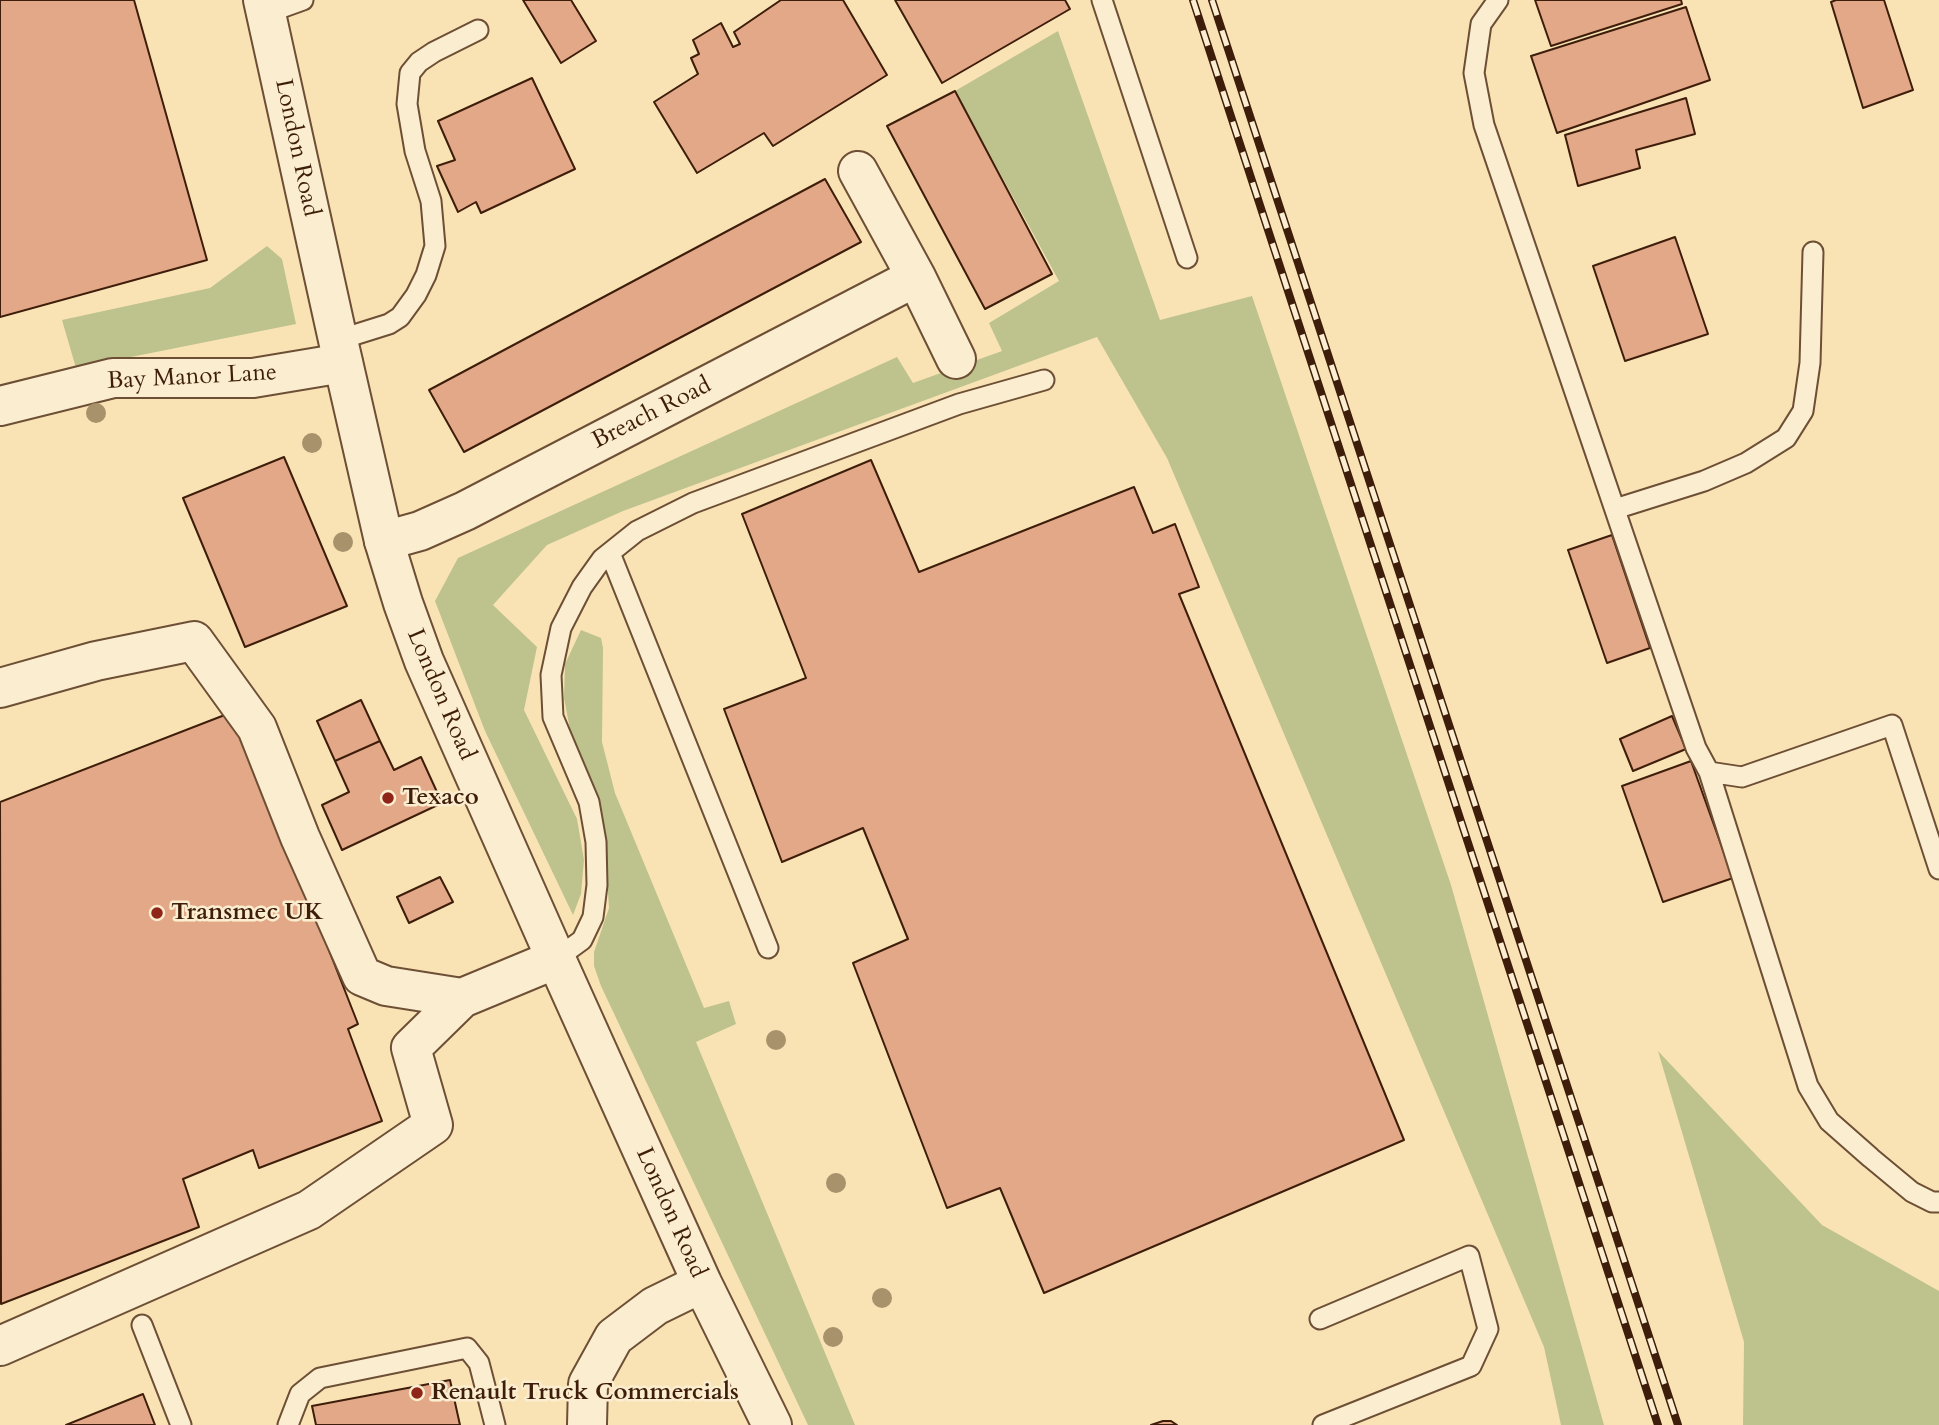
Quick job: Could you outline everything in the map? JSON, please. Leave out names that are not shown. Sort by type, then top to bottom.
[{"type":"street","name":"London Road","points":[[265,7],[340,352],[384,541],[402,603],[424,661],[555,958],[702,1283],[772,1425]]},
{"type":"street","points":[[858,171],[916,277],[956,359]]},
{"type":"street","name":"Breach Road","points":[[384,541],[420,531],[465,511],[916,277]]},
{"type":"street","name":"Bay Manor Lane","points":[[0,407],[113,378],[253,378],[340,352]]},
{"type":"street","points":[[0,688],[96,661],[194,641],[257,728],[300,837],[362,976],[386,986],[462,998]]},
{"type":"street","points":[[0,1346],[309,1210],[433,1125],[411,1048],[462,998],[555,958]]},
{"type":"street","points":[[587,1425],[589,1384],[614,1337],[655,1306],[702,1283]]},
{"type":"lane","points":[[265,7],[303,0]]},
{"type":"lane","points":[[1102,0],[1187,258]]},
{"type":"lane","points":[[1497,0],[1481,24],[1474,74],[1484,125],[1696,748],[1709,772],[1808,1086],[1829,1121],[1860,1149],[1912,1192],[1932,1202],[1939,1202]]},
{"type":"lane","points":[[340,352],[400,317],[426,275],[435,246],[431,201],[415,151],[407,104],[410,74],[419,62],[434,52],[478,30]]},
{"type":"lane","points":[[1615,509],[1704,481],[1746,463],[1786,439],[1803,411],[1810,363],[1813,252]]},
{"type":"lane","points":[[555,958],[582,940],[593,917],[597,885],[596,842],[589,802],[553,717],[551,675],[561,628],[582,587],[602,559],[637,531],[693,503],[959,404],[1044,380]]},
{"type":"lane","points":[[610,553],[768,948]]},
{"type":"lane","points":[[1709,772],[1742,777],[1892,725],[1939,869]]},
{"type":"lane","points":[[1320,1319],[1469,1256],[1488,1329],[1471,1366],[1323,1425]]},
{"type":"lane","points":[[142,1325],[181,1425]]},
{"type":"lane","points":[[288,1425],[300,1394],[320,1378],[467,1348],[480,1363],[495,1425]]},
{"type":"green space","points":[[1058,31],[1160,320],[1252,296],[1451,885],[1604,1425],[1561,1425],[1544,1347],[1167,458],[1097,337],[623,511],[547,545],[493,605],[537,647],[524,710],[577,819],[584,860],[581,894],[573,915],[485,731],[435,601],[458,558],[897,357],[913,383],[1002,351],[989,323],[1059,281],[955,91]]},
{"type":"green space","points":[[267,246],[282,259],[296,324],[76,368],[62,320],[210,288]]},
{"type":"green space","points":[[581,630],[601,638],[602,742],[615,793],[704,1008],[729,1001],[736,1024],[696,1042],[855,1425],[808,1425],[601,986],[594,966],[594,952],[609,908],[606,860],[598,817],[572,740],[564,698],[565,664]]},
{"type":"green space","points":[[1658,1051],[1822,1225],[1939,1291],[1939,1425],[1743,1425],[1744,1342]]},
{"type":"building","points":[[0,0],[134,0],[207,260],[0,317]]},
{"type":"building","points":[[523,0],[571,0],[596,41],[561,63]]},
{"type":"building","points":[[781,0],[843,0],[887,75],[773,146],[764,133],[697,173],[654,102],[698,74],[691,58],[699,54],[693,40],[721,23],[733,47],[740,44],[734,32]]},
{"type":"building","points":[[895,0],[1065,0],[1070,9],[942,83]]},
{"type":"building","points":[[1535,0],[1681,0],[1682,4],[1551,46]]},
{"type":"building","points":[[1884,0],[1913,90],[1863,108],[1831,2]]},
{"type":"building","points":[[1686,7],[1710,80],[1557,133],[1531,56]]},
{"type":"building","points":[[532,78],[575,169],[481,213],[476,202],[458,212],[437,166],[455,160],[438,121]]},
{"type":"building","points":[[955,91],[1052,274],[985,309],[887,126]]},
{"type":"building","points":[[1686,98],[1695,134],[1636,150],[1640,168],[1578,186],[1565,135]]},
{"type":"building","points":[[825,179],[861,242],[464,452],[429,390]]},
{"type":"building","points":[[1675,237],[1708,334],[1625,361],[1593,266]]},
{"type":"building","points":[[284,457],[347,606],[245,647],[183,498]]},
{"type":"building","points":[[871,460],[919,572],[1134,487],[1153,533],[1175,524],[1199,587],[1179,594],[1404,1140],[1044,1293],[1000,1188],[947,1208],[853,963],[908,939],[863,828],[782,862],[724,709],[806,678],[742,514]]},
{"type":"building","points":[[1612,535],[1650,648],[1607,663],[1568,550]]},
{"type":"building","points":[[361,700],[380,741],[335,761],[317,721]]},
{"type":"building","name":"Transmec UK","points":[[235,711],[358,1024],[348,1029],[382,1121],[259,1168],[253,1150],[183,1179],[199,1227],[1,1304],[0,802]]},
{"type":"building","points":[[1672,716],[1686,749],[1633,771],[1620,739]]},
{"type":"building","name":"Texaco","points":[[380,741],[394,770],[421,757],[442,803],[342,850],[322,805],[349,792],[335,761]]},
{"type":"building","points":[[1691,761],[1733,878],[1663,902],[1622,786]]},
{"type":"building","points":[[440,877],[453,902],[409,923],[397,897]]},
{"type":"building","name":"Renault Truck Commercials","points":[[450,1380],[460,1425],[316,1425],[312,1406]]},
{"type":"building","points":[[143,1394],[155,1425],[66,1425]]},
{"type":"building","points":[[1171,1421],[1177,1425],[1151,1425]]},
{"type":"railway","points":[[1193,0],[1658,1425]]},
{"type":"railway","points":[[1212,0],[1678,1425]]},
{"type":"place","name":"Texaco","points":[[388,798]]},
{"type":"place","name":"Transmec UK","points":[[157,913]]},
{"type":"place","name":"Renault Truck Commercials","points":[[417,1393]]}]
